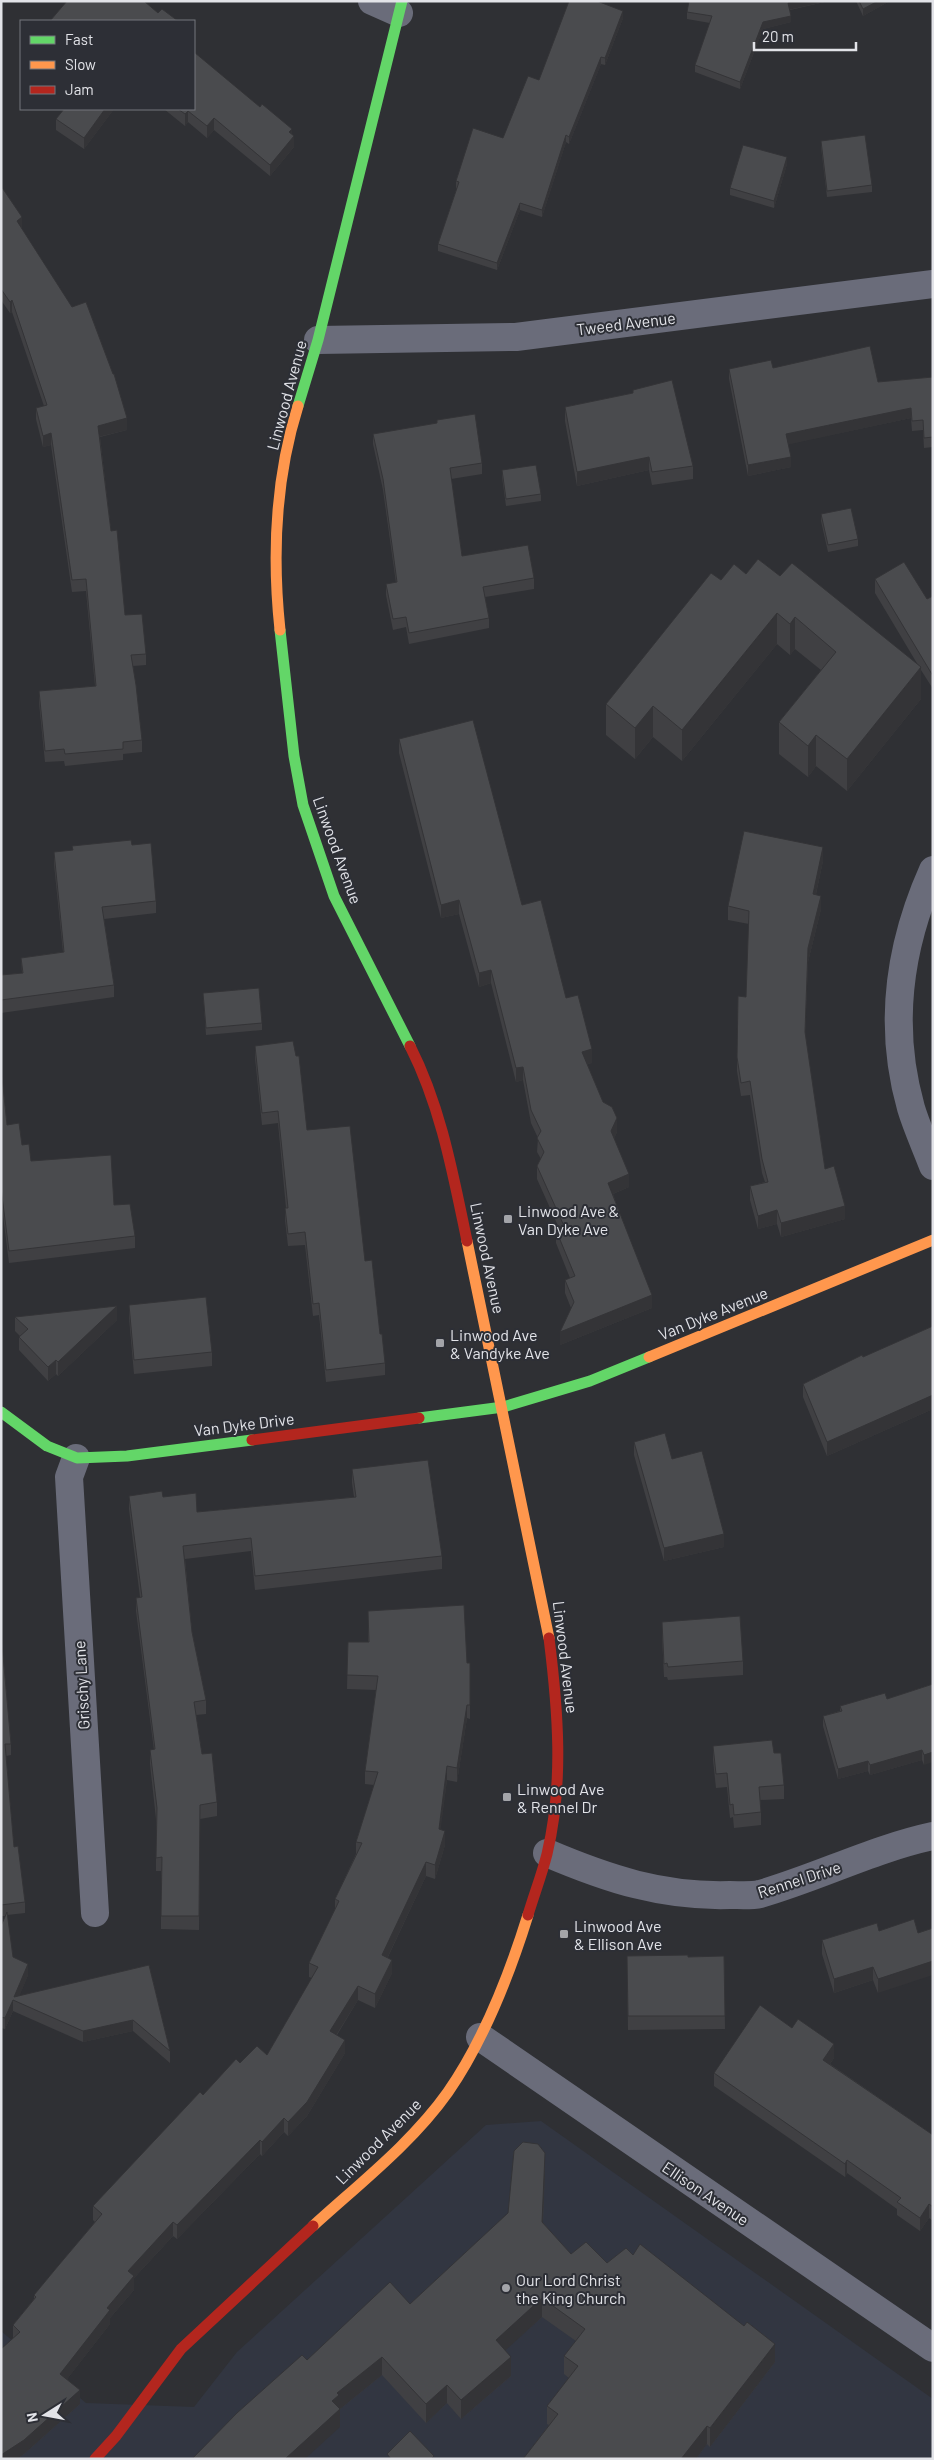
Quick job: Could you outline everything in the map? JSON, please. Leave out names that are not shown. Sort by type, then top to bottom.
[{"type":"main road","name":"Linwood Avenue","points":[[95,2459],[116,2436],[181,2349],[412,2136],[448,2092],[480,2038],[518,1947],[547,1853],[557,1789],[558,1708],[548,1628],[447,1144],[425,1075],[334,896],[303,805],[294,756],[276,591],[275,543],[287,440],[318,340],[400,7]]},
{"type":"main road","name":"Van Dyke Avenue","points":[[503,1406],[590,1381],[933,1240]]},
{"type":"main road","name":"Van Dyke Drive","points":[[1,1412],[19,1428],[46,1445],[76,1458],[127,1456],[503,1406]]},
{"type":"street","points":[[372,1],[400,7]]},
{"type":"street","name":"Tweed Avenue","points":[[318,340],[516,337],[933,284]]},
{"type":"street","points":[[933,870],[917,906],[904,951],[898,998],[901,1062],[911,1109],[933,1166]]},
{"type":"street","name":"Grischy Lane","points":[[76,1458],[69,1477],[69,1487],[95,1913]]},
{"type":"street","name":"Rennel Drive","points":[[547,1853],[609,1878],[658,1890],[708,1896],[758,1895],[902,1843],[933,1836]]},
{"type":"street","name":"Ellison Avenue","points":[[480,2038],[933,2348]]},
{"type":"shaded area","points":[[541,2121],[933,2399],[933,2459],[1,2459],[1,2331],[86,2403],[194,2407],[237,2352],[486,2125]]},
{"type":"building","points":[[67,1],[144,1],[158,13],[162,9],[177,20],[51,20]]},
{"type":"building","points":[[569,1],[597,1],[623,11],[605,58],[601,57],[569,137],[566,135],[542,210],[520,203],[497,263],[438,244],[459,182],[456,181],[473,128],[503,138],[528,76],[539,80]]},
{"type":"building","points":[[689,1],[797,1],[788,3],[791,16],[763,22],[740,82],[695,65],[712,16],[687,12]]},
{"type":"building","points":[[859,1],[878,1],[863,9]]},
{"type":"building","points":[[195,53],[260,107],[262,104],[292,129],[289,132],[294,136],[270,165],[214,118],[207,126],[188,111],[185,114],[179,110],[195,110]]},
{"type":"building","points":[[63,110],[104,110],[84,138],[56,119]]},
{"type":"building","points":[[865,135],[872,185],[827,191],[821,141]]},
{"type":"building","points":[[743,145],[787,157],[774,201],[730,188]]},
{"type":"building","points":[[1,186],[22,217],[17,221],[72,307],[86,302],[114,374],[127,418],[98,426],[111,531],[117,530],[125,615],[142,614],[146,654],[131,655],[142,740],[123,742],[123,749],[65,754],[64,749],[45,751],[39,691],[96,686],[86,579],[72,580],[51,433],[43,436],[36,408],[47,405],[12,300],[10,302],[1,289]]},
{"type":"building","points":[[870,346],[878,382],[933,377],[933,437],[924,438],[923,420],[912,421],[911,408],[786,434],[791,457],[748,465],[729,369],[771,360],[773,368]]},
{"type":"building","points":[[672,380],[693,466],[652,472],[649,457],[577,472],[565,407],[633,393],[633,390]]},
{"type":"building","points":[[475,414],[482,463],[450,468],[462,556],[528,545],[534,578],[483,587],[489,618],[409,633],[406,617],[393,619],[386,584],[397,582],[383,479],[373,434],[437,423],[437,420]]},
{"type":"building","points":[[536,465],[541,494],[506,499],[502,470]]},
{"type":"building","points":[[851,508],[858,539],[828,545],[821,514]]},
{"type":"building","points":[[758,559],[780,576],[792,563],[921,667],[847,759],[816,735],[808,746],[779,722],[836,652],[795,617],[790,624],[777,613],[682,730],[653,706],[635,728],[606,704],[711,573],[721,580],[734,564],[746,574]]},
{"type":"building","points":[[904,562],[927,599],[933,596],[933,676],[875,579]]},
{"type":"building","points":[[473,720],[522,905],[541,900],[566,998],[578,995],[592,1049],[582,1052],[603,1102],[612,1107],[617,1118],[611,1131],[629,1174],[608,1183],[652,1295],[560,1332],[574,1302],[565,1280],[575,1276],[556,1230],[564,1226],[537,1166],[544,1152],[537,1138],[541,1131],[531,1110],[523,1067],[516,1068],[491,970],[479,973],[459,900],[441,905],[399,739]]},
{"type":"building","points":[[744,831],[823,847],[813,894],[821,896],[808,948],[805,1032],[825,1169],[834,1166],[845,1206],[781,1223],[777,1210],[758,1216],[750,1186],[768,1182],[762,1159],[750,1081],[741,1083],[737,1057],[738,996],[746,997],[749,911],[728,906]]},
{"type":"building","points":[[131,840],[132,845],[151,843],[156,901],[102,907],[114,985],[1,1000],[1,975],[23,973],[21,958],[64,952],[54,852],[73,850],[72,846]]},
{"type":"building","points":[[259,988],[262,1023],[206,1028],[203,993]]},
{"type":"building","points":[[293,1041],[296,1056],[299,1056],[307,1130],[350,1126],[365,1261],[372,1260],[385,1363],[326,1370],[319,1303],[313,1304],[305,1232],[288,1234],[285,1208],[288,1208],[278,1111],[262,1113],[255,1046]]},
{"type":"building","points":[[1,1067],[7,1125],[19,1123],[22,1145],[29,1144],[31,1161],[111,1155],[114,1205],[130,1204],[135,1236],[9,1251],[1,1188]]},
{"type":"building","points":[[206,1297],[212,1352],[134,1360],[129,1305]]},
{"type":"building","points":[[117,1306],[58,1362],[56,1360],[48,1367],[19,1337],[28,1329],[15,1317]]},
{"type":"building","points":[[933,1326],[933,1395],[827,1442],[803,1384],[862,1355],[863,1357]]},
{"type":"building","points":[[665,1433],[672,1459],[702,1451],[724,1534],[664,1548],[634,1442]]},
{"type":"building","points":[[428,1460],[442,1556],[255,1576],[251,1538],[183,1546],[192,1632],[206,1700],[194,1702],[202,1754],[212,1753],[217,1802],[200,1805],[199,1916],[161,1916],[162,1857],[156,1858],[157,1808],[150,1750],[155,1749],[136,1598],[142,1597],[129,1496],[162,1491],[163,1497],[196,1493],[197,1512],[356,1497],[352,1469]]},
{"type":"building","points":[[464,1605],[467,1663],[470,1663],[470,1705],[467,1705],[457,1768],[447,1766],[439,1829],[445,1831],[435,1865],[426,1862],[382,1955],[392,1960],[375,1994],[358,1986],[330,2031],[345,2040],[307,2102],[288,2122],[284,2118],[262,2142],[260,2140],[177,2225],[173,2222],[128,2271],[134,2276],[107,2308],[110,2310],[60,2374],[80,2390],[24,2440],[1,2455],[1,2349],[20,2332],[13,2325],[36,2297],[34,2295],[102,2214],[93,2206],[200,2092],[203,2095],[236,2059],[240,2063],[257,2046],[267,2055],[318,1967],[309,1963],[339,1901],[335,1899],[362,1843],[356,1842],[378,1772],[365,1771],[378,1676],[347,1675],[348,1642],[369,1642],[368,1611]]},
{"type":"building","points":[[740,1616],[743,1661],[668,1667],[667,1663],[664,1664],[662,1622]]},
{"type":"building","points":[[1,1633],[11,1744],[5,1744],[14,1847],[18,1846],[25,1902],[1,1905]]},
{"type":"building","points":[[933,1684],[933,1752],[924,1755],[922,1750],[870,1765],[868,1761],[838,1769],[823,1716],[842,1711],[840,1706],[885,1693],[887,1699]]},
{"type":"building","points":[[772,1740],[774,1753],[781,1753],[784,1785],[759,1787],[761,1812],[734,1815],[733,1804],[730,1805],[727,1773],[716,1774],[713,1746]]},
{"type":"building","points":[[7,1912],[13,1957],[28,1964],[14,1997],[149,1965],[170,2051],[133,2020],[83,2031],[13,2000],[5,2018],[1,2017],[1,1926]]},
{"type":"building","points":[[914,1919],[918,1933],[933,1928],[933,1961],[878,1979],[873,1967],[834,1979],[822,1940],[877,1923],[879,1931]]},
{"type":"building","points":[[688,1955],[688,1957],[724,1956],[725,2016],[628,2016],[627,1956]]},
{"type":"building","points":[[760,2005],[792,2028],[798,2019],[834,2044],[823,2060],[933,2135],[933,2207],[929,2204],[920,2218],[897,2202],[901,2198],[847,2160],[845,2164],[714,2073]]},
{"type":"building","points":[[523,2142],[538,2144],[545,2153],[542,2222],[571,2254],[586,2242],[607,2263],[626,2248],[633,2255],[640,2244],[744,2326],[747,2322],[775,2344],[710,2428],[707,2426],[681,2459],[523,2459],[558,2414],[547,2406],[578,2366],[564,2356],[585,2329],[542,2298],[496,2340],[511,2357],[461,2400],[447,2385],[426,2404],[382,2357],[337,2393],[339,2395],[332,2401],[340,2409],[285,2459],[192,2459],[237,2413],[302,2355],[307,2360],[390,2282],[410,2304],[508,2213],[514,2151]]},
{"type":"building","points":[[410,2431],[434,2456],[431,2459],[391,2459],[387,2454]]},
{"type":"traffic: fast","points":[[298,406],[318,340],[402,1]]},
{"type":"traffic: fast","points":[[280,630],[294,756],[303,805],[334,896],[410,1046]]},
{"type":"traffic: fast","points":[[419,1418],[503,1407],[590,1381],[649,1357]]},
{"type":"traffic: fast","points":[[1,1412],[47,1446],[77,1458],[127,1456],[252,1440]]},
{"type":"traffic: slow","points":[[280,630],[276,573],[277,517],[284,461],[298,406]]},
{"type":"traffic: slow","points":[[649,1357],[933,1240]]},
{"type":"traffic: slow","points":[[467,1241],[549,1638]]},
{"type":"traffic: slow","points":[[313,2226],[402,2146],[434,2111],[448,2092],[473,2051],[494,2007],[513,1961],[528,1915]]},
{"type":"traffic: jam","points":[[410,1046],[421,1069],[438,1117],[467,1241]]},
{"type":"traffic: jam","points":[[252,1440],[419,1418]]},
{"type":"traffic: jam","points":[[528,1915],[547,1854],[556,1800],[557,1719],[549,1638]]},
{"type":"traffic: jam","points":[[95,2459],[116,2436],[181,2349],[313,2226]]},
{"type":"place","name":"Linwood Ave & Van Dyke Ave","points":[[508,1219]]},
{"type":"place","name":"Linwood Ave & Vandyke Ave","points":[[440,1343]]},
{"type":"place","name":"Linwood Ave & Rennel Dr","points":[[507,1797]]},
{"type":"place","name":"Linwood Ave & Ellison Ave","points":[[564,1934]]},
{"type":"place","name":"Our Lord Christ the King Church","points":[[506,2288]]}]
